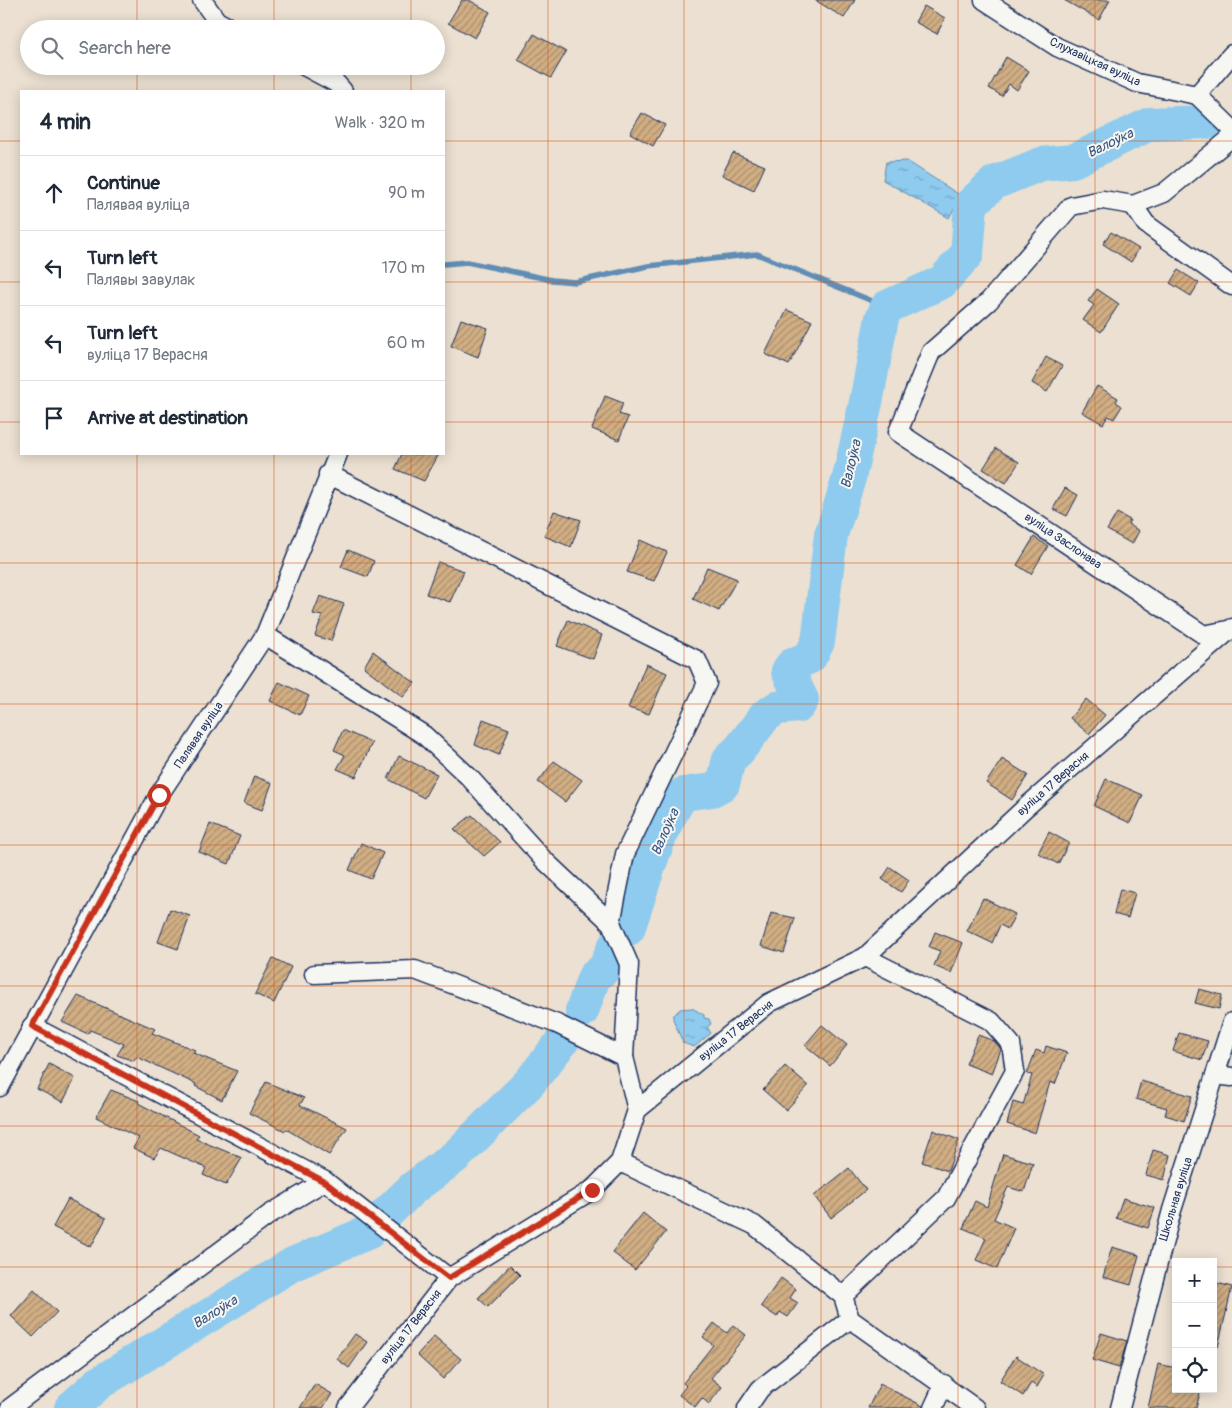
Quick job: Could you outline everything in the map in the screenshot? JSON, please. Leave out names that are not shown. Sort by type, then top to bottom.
[{"type":"street","points":[[202,0],[216,20]]},
{"type":"street","name":"Слухавіцкая вуліца","points":[[984,0],[1057,47],[1137,84],[1197,95]]},
{"type":"street","points":[[1232,54],[1197,95],[1232,129]]},
{"type":"street","points":[[321,75],[336,83],[342,90]]},
{"type":"street","points":[[1232,137],[1164,193],[1134,205],[1146,224],[1232,286]]},
{"type":"street","name":"вуліца Заслонава","points":[[1134,205],[1103,200],[1071,206],[989,301],[931,352],[898,432],[1204,635],[1231,629]]},
{"type":"street","name":"Палявая вуліца","points":[[0,1088],[159,795],[265,635],[328,474],[338,455]]},
{"type":"street","points":[[328,474],[697,660],[707,683],[625,854],[611,923]]},
{"type":"street","name":"вуліца 17 Верасня","points":[[348,1408],[449,1278],[592,1190],[620,1162],[637,1110],[769,1003],[865,956],[1026,807],[1231,629]]},
{"type":"street","points":[[265,635],[424,735],[469,777],[542,859],[611,923],[629,964],[624,1057],[637,1110]]},
{"type":"street","points":[[843,1296],[946,1198],[1015,1071],[1011,1044],[991,1021],[865,956]]},
{"type":"street","points":[[314,974],[415,970],[557,1024],[624,1057]]},
{"type":"street","name":"Школьная вуліца","points":[[1120,1408],[1172,1210],[1224,1076],[1232,1022]]},
{"type":"street","points":[[32,1026],[325,1182],[449,1278]]},
{"type":"street","points":[[620,1162],[754,1225],[843,1296],[850,1319],[944,1384],[975,1408]]},
{"type":"street","points":[[10,1408],[270,1214],[325,1182]]},
{"type":"street","points":[[747,1408],[760,1389],[850,1319]]},
{"type":"street","points":[[933,1408],[944,1384]]},
{"type":"water","points":[[907,161],[961,196],[949,218],[883,180],[886,162]]},
{"type":"water","points":[[692,1008],[704,1015],[704,1018],[709,1019],[711,1024],[707,1027],[711,1033],[694,1047],[683,1043],[673,1019],[673,1016],[680,1009]]},
{"type":"building","points":[[462,0],[469,0],[490,12],[475,38],[448,23]]},
{"type":"building","points":[[815,0],[855,0],[844,18]]},
{"type":"building","points":[[1064,0],[1110,0],[1099,20]]},
{"type":"building","points":[[924,6],[945,18],[937,34],[915,22]]},
{"type":"building","points":[[534,34],[566,52],[551,78],[518,60]]},
{"type":"building","points":[[1006,57],[1029,71],[1017,90],[1009,84],[1002,96],[989,88]]},
{"type":"building","points":[[642,113],[665,125],[653,146],[630,133]]},
{"type":"building","points":[[733,153],[765,166],[754,190],[722,175]]},
{"type":"building","points":[[1111,232],[1139,249],[1131,262],[1103,244]]},
{"type":"building","points":[[1178,270],[1199,283],[1191,296],[1170,283]]},
{"type":"building","points":[[1097,289],[1119,304],[1101,332],[1083,320],[1094,305],[1088,301]]},
{"type":"building","points":[[787,310],[812,321],[789,365],[765,354]]},
{"type":"building","points":[[461,319],[488,328],[478,357],[451,346]]},
{"type":"building","points":[[1046,357],[1062,366],[1047,392],[1032,383]]},
{"type":"building","points":[[1097,386],[1118,398],[1116,402],[1122,406],[1114,419],[1108,416],[1103,424],[1082,412]]},
{"type":"building","points":[[605,396],[623,403],[619,414],[628,417],[619,440],[592,429]]},
{"type":"building","points":[[996,448],[1019,462],[1006,483],[983,469]]},
{"type":"building","points":[[402,455],[438,455],[424,481],[395,469]]},
{"type":"building","points":[[1065,488],[1078,495],[1067,516],[1053,509]]},
{"type":"building","points":[[554,511],[581,520],[571,547],[544,536]]},
{"type":"building","points":[[1117,513],[1130,520],[1128,524],[1139,531],[1132,544],[1107,530]]},
{"type":"building","points":[[1034,537],[1048,546],[1031,574],[1017,565]]},
{"type":"building","points":[[640,540],[667,552],[654,581],[627,572]]},
{"type":"building","points":[[348,550],[374,561],[368,577],[341,567]]},
{"type":"building","points":[[438,562],[464,571],[450,602],[426,594]]},
{"type":"building","points":[[707,567],[737,579],[719,611],[693,599]]},
{"type":"building","points":[[320,596],[344,604],[331,641],[315,636],[322,616],[313,614]]},
{"type":"building","points":[[568,620],[602,635],[593,659],[557,646]]},
{"type":"building","points":[[373,651],[415,683],[403,697],[364,667]]},
{"type":"building","points":[[646,664],[667,673],[649,714],[628,708]]},
{"type":"building","points":[[279,682],[309,696],[300,715],[270,701]]},
{"type":"building","points":[[1086,699],[1105,715],[1089,734],[1070,718]]},
{"type":"building","points":[[483,719],[509,729],[499,755],[475,745]]},
{"type":"building","points":[[343,730],[372,743],[356,777],[337,769],[345,755],[334,750]]},
{"type":"building","points":[[399,756],[437,774],[424,798],[388,779]]},
{"type":"building","points":[[1002,759],[1028,775],[1012,800],[986,783]]},
{"type":"building","points":[[554,761],[582,780],[565,802],[538,782]]},
{"type":"building","points":[[254,776],[272,783],[262,810],[244,803]]},
{"type":"building","points":[[1106,779],[1143,795],[1130,823],[1094,806]]},
{"type":"building","points":[[472,815],[500,842],[484,856],[454,829]]},
{"type":"building","points":[[210,824],[240,836],[229,864],[199,852]]},
{"type":"building","points":[[1049,832],[1069,843],[1058,864],[1038,853]]},
{"type":"building","points":[[361,843],[383,853],[371,879],[349,870]]},
{"type":"building","points":[[890,867],[909,880],[901,892],[882,879]]},
{"type":"building","points":[[1120,889],[1135,893],[1128,918],[1114,914]]},
{"type":"building","points":[[983,898],[1015,914],[1008,929],[1000,925],[992,943],[967,931]]},
{"type":"building","points":[[170,909],[190,916],[178,949],[158,942]]},
{"type":"building","points":[[771,913],[795,918],[784,953],[761,946]]},
{"type":"building","points":[[935,932],[963,943],[951,973],[934,966],[940,951],[929,947]]},
{"type":"building","points":[[273,958],[291,967],[274,1003],[255,994]]},
{"type":"building","points":[[1199,989],[1222,995],[1219,1009],[1195,1003]]},
{"type":"building","points":[[78,996],[155,1029],[152,1033],[195,1050],[193,1053],[237,1071],[222,1100],[195,1086],[196,1084],[137,1057],[134,1061],[117,1055],[124,1044],[90,1030],[88,1034],[62,1022]]},
{"type":"building","points":[[822,1025],[847,1045],[830,1066],[805,1045]]},
{"type":"building","points":[[1179,1033],[1208,1041],[1202,1060],[1173,1051]]},
{"type":"building","points":[[978,1035],[994,1041],[1001,1049],[992,1074],[966,1064]]},
{"type":"building","points":[[1046,1046],[1067,1053],[1055,1084],[1050,1082],[1035,1133],[1007,1124],[1013,1102],[1023,1105],[1032,1075],[1027,1074],[1036,1050],[1044,1053]]},
{"type":"building","points":[[49,1064],[75,1078],[63,1102],[37,1089]]},
{"type":"building","points":[[785,1066],[808,1086],[786,1110],[763,1090]]},
{"type":"building","points":[[1141,1081],[1192,1096],[1184,1121],[1165,1115],[1167,1108],[1136,1099]]},
{"type":"building","points":[[266,1082],[304,1098],[300,1105],[347,1128],[329,1155],[286,1129],[285,1131],[249,1113]]},
{"type":"building","points":[[111,1090],[139,1101],[138,1103],[199,1135],[196,1139],[242,1158],[226,1185],[203,1175],[206,1168],[161,1148],[154,1158],[133,1148],[139,1138],[96,1117]]},
{"type":"building","points":[[933,1130],[959,1140],[948,1171],[922,1162]]},
{"type":"building","points":[[1153,1150],[1170,1155],[1164,1180],[1146,1175]]},
{"type":"building","points":[[1003,1154],[1033,1163],[1024,1192],[1008,1187],[994,1219],[1014,1228],[997,1269],[976,1260],[986,1238],[963,1228],[975,1201],[987,1207]]},
{"type":"building","points":[[849,1168],[866,1190],[831,1218],[814,1196]]},
{"type":"building","points":[[1123,1198],[1155,1208],[1148,1228],[1116,1218]]},
{"type":"building","points":[[68,1199],[106,1218],[91,1247],[53,1227]]},
{"type":"building","points":[[643,1213],[666,1232],[635,1270],[612,1252]]},
{"type":"building","points":[[1112,1247],[1139,1255],[1131,1285],[1103,1277]]},
{"type":"building","points":[[510,1265],[520,1275],[488,1307],[478,1298]]},
{"type":"building","points":[[781,1278],[796,1289],[790,1298],[798,1303],[788,1317],[780,1312],[777,1317],[761,1306]]},
{"type":"building","points":[[1217,1283],[1232,1287],[1217,1347]]},
{"type":"building","points":[[34,1290],[57,1312],[33,1337],[11,1316]]},
{"type":"building","points":[[714,1323],[727,1333],[733,1325],[746,1335],[711,1378],[722,1387],[709,1404],[702,1398],[695,1407],[679,1395],[686,1386],[683,1383],[713,1345],[703,1337]]},
{"type":"building","points":[[1101,1333],[1127,1341],[1119,1368],[1092,1360]]},
{"type":"building","points":[[355,1334],[367,1342],[349,1368],[337,1359]]},
{"type":"building","points":[[434,1336],[461,1359],[443,1379],[417,1355]]},
{"type":"building","points":[[1016,1356],[1044,1375],[1037,1387],[1031,1383],[1023,1396],[1000,1381]]},
{"type":"building","points":[[1158,1364],[1172,1367],[1172,1393],[1200,1393],[1196,1408],[1148,1408]]},
{"type":"building","points":[[315,1384],[332,1394],[323,1408],[300,1408]]},
{"type":"building","points":[[880,1384],[923,1406],[923,1408],[868,1408]]},
{"type":"waterway","name":"Валоўка","points":[[628,929],[658,842],[665,825],[683,794],[712,790],[723,784],[729,759],[739,750],[765,716],[777,708],[798,706],[802,700],[788,671],[792,665],[810,657],[818,642],[831,535],[849,478],[882,318],[887,307],[942,282],[967,254],[971,204],[994,183],[1041,164],[1073,161],[1150,124],[1209,122]]},
{"type":"waterway","points":[[445,264],[467,262],[552,280],[575,282],[648,266],[757,254],[887,307]]},
{"type":"waterway","name":"Валоўка","points":[[582,1011],[594,977],[605,968],[614,947]]},
{"type":"waterway","name":"Валоўка","points":[[383,1217],[413,1188],[456,1156],[530,1082],[563,1040]]},
{"type":"waterway","name":"Валоўка","points":[[71,1408],[99,1383],[293,1264],[369,1232]]},
{"type":"route","points":[[159,795],[32,1026],[325,1182],[449,1278],[504,1242],[592,1190]]}]
